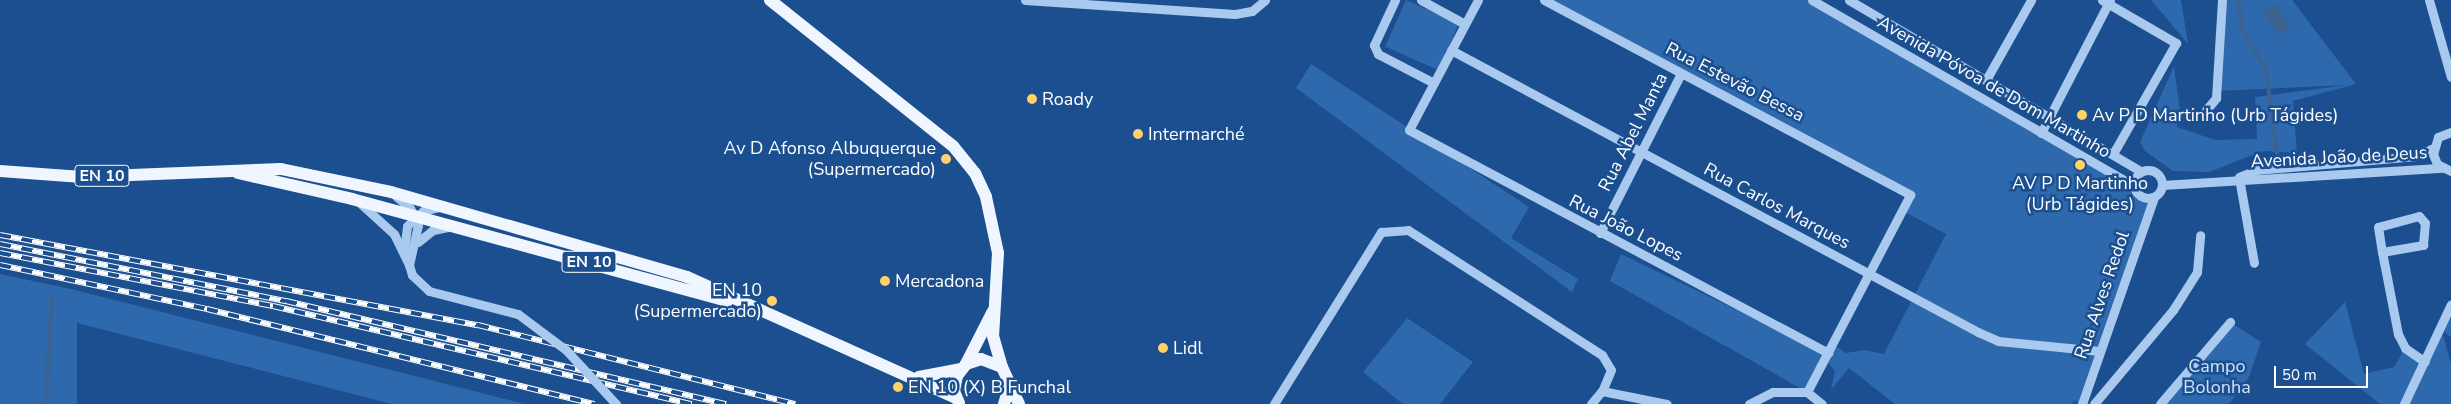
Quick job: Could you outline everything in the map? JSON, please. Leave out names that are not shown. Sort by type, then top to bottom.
[{"type":"main road","points":[[770,0],[953,146],[974,173],[986,197],[998,253],[993,311],[1002,367],[1019,404]]},
{"type":"main road","name":"EN 10","points":[[0,170],[82,177],[203,170],[281,169],[391,192],[687,276],[909,375],[958,401]]},
{"type":"main road","name":"EN 10","points":[[203,170],[278,180],[763,311]]},
{"type":"main road","points":[[964,367],[993,311]]},
{"type":"main road","name":"EN 10","points":[[909,375],[928,378],[981,360],[1002,367]]},
{"type":"main road","name":"EN 10","points":[[958,401],[955,383],[964,367]]},
{"type":"main road","points":[[1004,404],[1009,379]]},
{"type":"street","points":[[1025,0],[1070,1],[1235,14],[1252,11],[1265,0]]},
{"type":"street","points":[[1395,0],[1374,45],[1378,54],[1434,83],[1478,0]]},
{"type":"street","points":[[1421,0],[1465,24]]},
{"type":"street","name":"Rua Estevão Bessa","points":[[1544,0],[1910,195],[1869,273]]},
{"type":"street","name":"Avenida Póvoa de Dom Martinho","points":[[1812,0],[2134,186]]},
{"type":"street","points":[[1986,80],[2031,0]]},
{"type":"street","points":[[2206,110],[2216,98],[2222,0]]},
{"type":"street","points":[[2429,0],[2451,77]]},
{"type":"street","points":[[1846,20],[1854,1]]},
{"type":"street","name":"Avenida Póvoa de Dom Martinho","points":[[1854,1],[2142,171]]},
{"type":"street","points":[[2041,133],[2108,1],[2176,44],[2113,154]]},
{"type":"street","name":"Rua Carlos Marques","points":[[1451,50],[1998,341],[2100,350]]},
{"type":"street","name":"Rua Abel Manta","points":[[1600,233],[1681,73]]},
{"type":"street","name":"Rua João Lopes","points":[[1434,83],[1409,130],[1828,353]]},
{"type":"street","points":[[2446,169],[2433,148],[2450,129]]},
{"type":"street","name":"Avenida João de Deus","points":[[2239,178],[2256,170],[2416,156],[2433,148]]},
{"type":"street","name":"Avenida João de Deus","points":[[2162,185],[2239,178],[2446,169]]},
{"type":"street","points":[[2142,171],[2158,173],[2162,185],[2154,197],[2141,196],[2134,186],[2142,171]]},
{"type":"street","points":[[2239,178],[2254,263]]},
{"type":"street","points":[[391,192],[415,217],[416,244],[409,265]]},
{"type":"street","name":"Rua Alves Redol","points":[[2082,404],[2154,197]]},
{"type":"street","points":[[352,199],[383,221],[404,252],[412,276],[429,291],[518,314],[566,350],[616,404]]},
{"type":"street","points":[[404,252],[407,226],[415,217],[445,206]]},
{"type":"street","points":[[2382,252],[2423,245],[2425,224],[2419,216],[2378,227],[2382,252],[2398,334],[2405,348],[2425,362]]},
{"type":"street","points":[[416,244],[433,230],[454,227]]},
{"type":"street","points":[[1274,404],[1381,232],[1408,230],[1594,350],[1611,370],[1602,391],[1591,404]]},
{"type":"street","points":[[2094,404],[2174,310],[2197,272],[2200,235]]},
{"type":"street","points":[[1807,392],[1869,273]]},
{"type":"street","points":[[2404,404],[2451,304]]},
{"type":"street","points":[[2160,404],[2230,322]]},
{"type":"street","points":[[1602,391],[1667,404]]},
{"type":"street","points":[[1749,404],[1773,392],[1807,392],[1822,404]]},
{"type":"green space","points":[[1406,0],[1459,24],[1438,70],[1385,47]]},
{"type":"green space","points":[[1544,0],[1812,0],[2152,199],[2080,404],[2074,400],[2072,404],[1895,404],[1849,368],[1831,390],[1835,371],[1825,359],[1833,344],[1846,353],[1864,350],[1884,354],[1946,234],[1905,212],[1910,195]]},
{"type":"green space","points":[[2151,0],[2181,0],[2188,44]]},
{"type":"green space","points":[[2222,0],[2292,0],[2356,84],[2293,101],[2297,153],[2263,151],[2209,172],[2173,171],[2145,151],[2140,142],[2174,66],[2180,111],[2177,127],[2215,140],[2257,139],[2255,97],[2347,85],[2216,91]]},
{"type":"green space","points":[[1311,64],[1529,207],[1511,238],[1578,279],[1572,292],[1296,88]]},
{"type":"green space","points":[[1621,254],[1824,352],[1807,392],[1610,281]]},
{"type":"green space","points":[[0,274],[71,289],[525,404],[392,404],[77,323],[77,404],[0,404]]},
{"type":"green space","points":[[2345,302],[2364,374],[2394,367],[2405,348],[2425,362],[2451,304],[2451,337],[2442,331],[2451,364],[2451,404],[2380,404],[2305,344]]},
{"type":"green space","points":[[1407,318],[1473,362],[1440,404],[1403,404],[1363,372]]},
{"type":"green space","name":"Campo Bolonha","points":[[2230,322],[2261,342],[2248,379],[2229,404],[2163,404]]},
{"type":"shaded area","points":[[2276,4],[2291,27],[2278,35],[2263,12]]},
{"type":"waterway","points":[[2238,0],[2243,30],[2266,70],[2278,162]]},
{"type":"waterway","points":[[46,404],[52,298]]},
{"type":"railway","points":[[0,235],[478,325],[795,404]]},
{"type":"railway","points":[[0,244],[286,301],[726,404]]},
{"type":"railway","points":[[0,253],[273,306],[692,404]]},
{"type":"railway","points":[[0,265],[207,309],[595,404]]},
{"type":"place","name":"Roady","points":[[1032,99]]},
{"type":"place","name":"Av P D Martinho (Urb Tágides)","points":[[2082,115]]},
{"type":"place","name":"Intermarché","points":[[1138,134]]},
{"type":"place","name":"Av D Afonso Albuquerque (Supermercado)","points":[[946,159]]},
{"type":"place","name":"AV P D Martinho (Urb Tágides)","points":[[2080,165]]},
{"type":"place","name":"Mercadona","points":[[885,281]]},
{"type":"place","name":"EN 10 (Supermercado)","points":[[772,301]]},
{"type":"place","name":"Lidl","points":[[1163,348]]},
{"type":"place","name":"EN 10 (X) B Funchal","points":[[898,387]]}]
